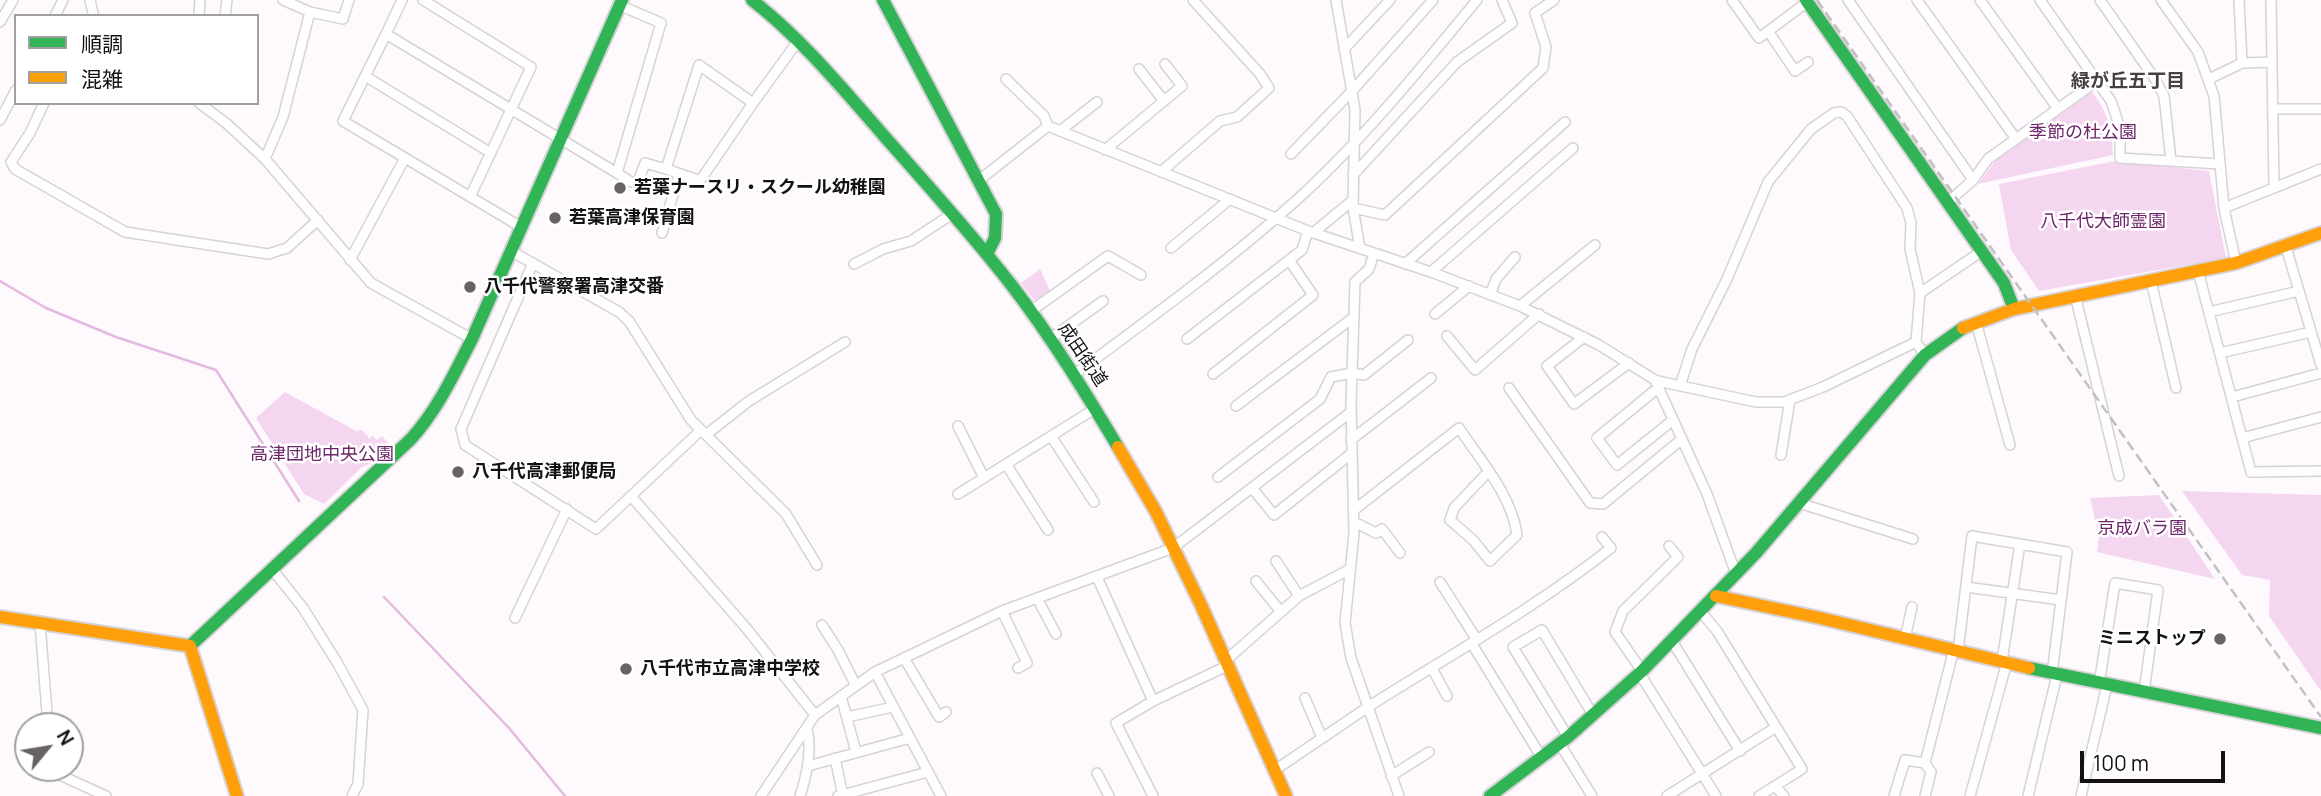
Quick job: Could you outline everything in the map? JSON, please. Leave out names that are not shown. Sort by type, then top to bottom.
[{"type":"main road","name":"成田街道","points":[[752,0],[779,21],[798,41],[987,254],[1075,374],[1156,512],[1201,605],[1286,796]]},
{"type":"main road","points":[[883,0],[996,214],[995,238],[987,254]]},
{"type":"main road","points":[[1808,1],[2004,283],[2014,309]]},
{"type":"main road","points":[[190,646],[399,450],[433,411],[472,339],[620,3]]},
{"type":"main road","points":[[1497,794],[1593,716],[1701,612],[1799,503],[1925,355],[1963,327],[2014,309],[2236,263],[2321,233]]},
{"type":"main road","points":[[1716,596],[2054,674],[2321,728]]},
{"type":"main road","points":[[0,617],[190,646]]},
{"type":"main road","points":[[190,646],[237,796]]},
{"type":"street","points":[[283,0],[310,12],[343,19],[349,0]]},
{"type":"street","points":[[402,0],[343,121],[521,228]]},
{"type":"street","points":[[423,0],[531,67],[470,197]]},
{"type":"street","points":[[1161,172],[1220,121],[1237,117],[1269,88],[1261,74],[1193,0]]},
{"type":"street","points":[[1336,0],[1356,118],[1353,204],[1360,248]]},
{"type":"street","points":[[1344,49],[1390,0]]},
{"type":"street","points":[[1291,154],[1352,91],[1433,0]]},
{"type":"street","points":[[1075,374],[1194,286],[1276,217],[1387,108],[1477,0]]},
{"type":"street","points":[[1353,175],[1457,62],[1512,23],[1502,0]]},
{"type":"street","points":[[1353,204],[1385,215],[1542,68],[1546,47],[1535,13],[1554,0]]},
{"type":"street","points":[[1732,0],[1759,38],[1808,1]]},
{"type":"street","points":[[1848,0],[1973,180]]},
{"type":"street","points":[[1917,0],[2016,139]]},
{"type":"street","points":[[1980,0],[2058,109]]},
{"type":"street","points":[[2040,0],[2111,101],[2120,128],[2120,158],[2220,164]]},
{"type":"street","points":[[2100,0],[2164,96],[2171,161]]},
{"type":"street","points":[[2161,0],[2198,52],[2214,96],[2224,208],[2236,263]]},
{"type":"street","points":[[2239,0],[2242,63]]},
{"type":"street","points":[[2271,0],[2274,188]]},
{"type":"street","points":[[0,22],[9,1]]},
{"type":"street","points":[[617,173],[661,23],[620,3]]},
{"type":"street","points":[[265,159],[283,117],[310,12]]},
{"type":"street","points":[[1768,31],[1796,71],[1808,62]]},
{"type":"street","points":[[386,34],[560,140],[631,181],[638,182],[645,163],[698,180],[702,178],[798,41]]},
{"type":"street","points":[[2209,79],[2242,63],[2272,62]]},
{"type":"street","points":[[1105,150],[1182,86],[1166,64]]},
{"type":"street","points":[[666,169],[699,65],[753,103]]},
{"type":"street","points":[[1139,69],[1164,101]]},
{"type":"street","points":[[365,76],[491,153]]},
{"type":"street","points":[[1006,79],[1044,116],[1048,126],[1311,232],[1431,272],[1520,306],[1629,363],[1657,383],[1756,402],[1790,400],[1916,342]]},
{"type":"street","points":[[1948,202],[1973,180],[1989,159],[2097,81]]},
{"type":"street","points":[[0,120],[14,94]]},
{"type":"street","points":[[1060,131],[1097,102]]},
{"type":"street","points":[[43,105],[30,133],[11,162],[15,169],[125,232],[268,254],[287,248],[318,220]]},
{"type":"street","points":[[202,105],[265,159],[371,283],[472,339]]},
{"type":"street","points":[[2273,109],[2321,109]]},
{"type":"street","points":[[1680,386],[1692,349],[1727,279],[1768,182],[1811,129],[1834,113],[1841,112],[1847,116],[1907,208],[1910,249],[1920,293],[1916,342],[1925,355]]},
{"type":"street","points":[[1405,264],[1565,122]]},
{"type":"street","points":[[978,181],[1048,126]]},
{"type":"street","points":[[1431,272],[1573,148]]},
{"type":"street","points":[[350,260],[405,158]]},
{"type":"street","points":[[2224,208],[2321,169]]},
{"type":"street","points":[[662,233],[679,174]]},
{"type":"street","points":[[1171,248],[1230,199]]},
{"type":"street","points":[[1187,338],[1302,250],[1311,232],[1353,204]]},
{"type":"street","points":[[854,264],[883,249],[911,241],[952,214]]},
{"type":"street","points":[[1520,306],[1595,245]]},
{"type":"street","points":[[2286,247],[2321,365]]},
{"type":"street","points":[[511,251],[619,312],[629,321],[691,420],[786,514],[817,565]]},
{"type":"street","points":[[1920,293],[1982,251]]},
{"type":"street","points":[[1374,253],[1369,269],[1355,282],[1351,412],[1354,523],[1345,623],[1351,658],[1399,796]]},
{"type":"street","points":[[1031,311],[1108,256],[1141,275]]},
{"type":"street","points":[[1490,295],[1496,279],[1515,257]]},
{"type":"street","points":[[1213,374],[1314,295],[1289,260]]},
{"type":"street","points":[[533,263],[461,429],[465,445],[596,529],[704,432],[845,342]]},
{"type":"street","points":[[2198,271],[2251,472],[2321,471]]},
{"type":"street","points":[[2151,281],[2176,388]]},
{"type":"street","points":[[1435,314],[1469,286]]},
{"type":"street","points":[[2209,312],[2299,291]]},
{"type":"street","points":[[2075,295],[2119,476]]},
{"type":"street","points":[[1050,338],[1103,301]]},
{"type":"street","points":[[1447,335],[1475,370],[1538,314]]},
{"type":"street","points":[[1236,406],[1354,317]]},
{"type":"street","points":[[1976,322],[2010,445]]},
{"type":"street","points":[[2220,353],[2311,332]]},
{"type":"street","points":[[1584,338],[1546,366],[1574,404],[1629,363]]},
{"type":"street","points":[[1218,477],[1320,399],[1331,377],[1364,374],[1408,340]]},
{"type":"street","points":[[2232,397],[2321,373]]},
{"type":"street","points":[[1352,440],[1431,377]]},
{"type":"street","points":[[1657,383],[1707,494],[1736,574]]},
{"type":"street","points":[[1657,383],[1597,438],[1617,465],[1673,420]]},
{"type":"street","points":[[1509,388],[1590,502],[1603,504],[1682,439]]},
{"type":"street","points":[[1782,455],[1790,400]]},
{"type":"street","points":[[958,494],[1096,408]]},
{"type":"street","points":[[761,796],[816,715],[875,672],[1002,611],[1173,548],[1351,412]]},
{"type":"street","points":[[2242,438],[2321,417]]},
{"type":"street","points":[[958,426],[984,478]]},
{"type":"street","points":[[1354,510],[1459,428],[1488,472],[1515,516],[1517,535],[1490,561],[1473,540],[1450,520],[1454,508],[1488,472]]},
{"type":"street","points":[[1051,436],[1094,502]]},
{"type":"street","points":[[1252,488],[1274,515],[1352,453]]},
{"type":"street","points":[[1006,464],[1048,530]]},
{"type":"street","points":[[631,496],[747,629],[816,715]]},
{"type":"street","points":[[1799,503],[1913,539]]},
{"type":"street","points":[[515,618],[566,509]]},
{"type":"street","points":[[1354,523],[1376,533],[1382,530],[1400,553]]},
{"type":"street","points":[[1925,763],[1956,650],[1972,536],[2067,552],[2054,674],[2028,796]]},
{"type":"street","points":[[1275,770],[1367,708],[1572,578],[1611,548],[1602,537]]},
{"type":"street","points":[[1970,796],[2004,662],[2020,544]]},
{"type":"street","points":[[1669,546],[1678,557],[1623,611],[1615,632],[1716,796]]},
{"type":"street","points":[[1276,561],[1299,596]]},
{"type":"street","points":[[272,569],[303,608],[363,710],[358,784],[352,796]]},
{"type":"street","points":[[1153,796],[1116,723],[1225,664],[1299,596],[1350,569]]},
{"type":"street","points":[[1097,577],[1153,701]]},
{"type":"street","points":[[1256,581],[1281,612]]},
{"type":"street","points":[[1440,582],[1542,758]]},
{"type":"street","points":[[2081,796],[2103,684],[2115,583],[2158,590],[2144,692]]},
{"type":"street","points":[[1966,587],[2061,600]]},
{"type":"street","points":[[1037,598],[1056,634]]},
{"type":"street","points":[[1905,638],[1912,607]]},
{"type":"street","points":[[1002,611],[1027,663],[1018,668]]},
{"type":"street","points":[[1701,612],[1717,631],[1802,769],[1759,796]]},
{"type":"street","points":[[40,623],[47,712]]},
{"type":"street","points":[[822,625],[856,686]]},
{"type":"street","points":[[1592,796],[1513,647],[1542,630],[1593,716]]},
{"type":"street","points":[[1672,641],[1740,751]]},
{"type":"street","points":[[904,658],[939,717],[946,712]]},
{"type":"street","points":[[1432,668],[1447,696]]},
{"type":"street","points":[[875,672],[940,796]]},
{"type":"street","points":[[842,696],[856,752]]},
{"type":"street","points":[[1305,698],[1322,738]]},
{"type":"street","points":[[847,718],[893,706]]},
{"type":"street","points":[[1668,796],[1776,727]]},
{"type":"street","points":[[800,796],[808,766],[807,728]]},
{"type":"street","points":[[808,766],[910,738]]},
{"type":"street","points":[[1391,776],[1429,752]]},
{"type":"street","points":[[835,758],[841,796],[928,772]]},
{"type":"street","points":[[1894,796],[1905,760],[1925,763],[1931,772],[1925,796]]},
{"type":"street","points":[[1097,773],[1109,796]]},
{"type":"street","points":[[75,782],[106,796]]},
{"type":"street","points":[[1775,786],[1784,796]]},
{"type":"green space","name":"季節の杜公園","points":[[2092,92],[2108,122],[2113,155],[1978,184],[1996,160]]},
{"type":"green space","name":"八千代大師霊園","points":[[2115,161],[2209,171],[2226,258],[2039,291],[2011,250],[1999,184]]},
{"type":"green space","points":[[1040,269],[1052,295],[1036,302],[1021,283]]},
{"type":"green space","name":"高津団地中央公園","points":[[285,392],[356,431],[362,430],[370,439],[372,435],[377,440],[382,436],[391,446],[361,468],[324,504],[304,494],[256,418]]},
{"type":"green space","name":"京成バラ園","points":[[2182,491],[2321,495],[2321,691],[2269,616],[2270,580],[2242,575]]},
{"type":"green space","name":"京成バラ園","points":[[2159,495],[2215,579],[2097,552],[2099,536],[2090,498]]},
{"type":"waterway","points":[[0,281],[46,308],[116,337],[216,370],[299,501]]},
{"type":"waterway","points":[[384,597],[509,728],[565,796]]},
{"type":"railway","points":[[1817,0],[2321,717]]},
{"type":"traffic: fast","points":[[190,646],[411,439],[429,416],[472,339],[622,0]]},
{"type":"traffic: fast","points":[[752,0],[822,65],[982,249],[1041,326],[1118,447]]},
{"type":"traffic: fast","points":[[883,0],[996,214],[995,238],[987,254]]},
{"type":"traffic: fast","points":[[1806,0],[2004,283],[2014,309]]},
{"type":"traffic: fast","points":[[1490,796],[1568,737],[1642,671],[1756,553],[1925,355],[1963,328]]},
{"type":"traffic: fast","points":[[2029,668],[2321,728]]},
{"type":"traffic: slow","points":[[1963,328],[2014,309],[2236,263],[2321,233]]},
{"type":"traffic: slow","points":[[1118,447],[1156,512],[1201,605],[1286,796]]},
{"type":"traffic: slow","points":[[1716,596],[2029,668]]},
{"type":"traffic: slow","points":[[0,617],[190,646]]},
{"type":"traffic: slow","points":[[190,646],[237,796]]},
{"type":"place","name":"若葉ナースリ・スクール幼稚園","points":[[620,188]]},
{"type":"place","name":"若葉高津保育園","points":[[555,218]]},
{"type":"place","name":"八千代警察署高津交番","points":[[470,287]]},
{"type":"place","name":"八千代高津郵便局","points":[[458,472]]},
{"type":"place","name":"ミニストップ","points":[[2220,639]]},
{"type":"place","name":"八千代市立高津中学校","points":[[626,669]]},
{"type":"district","name":"緑が丘五丁目","points":[[2128,82]]}]
